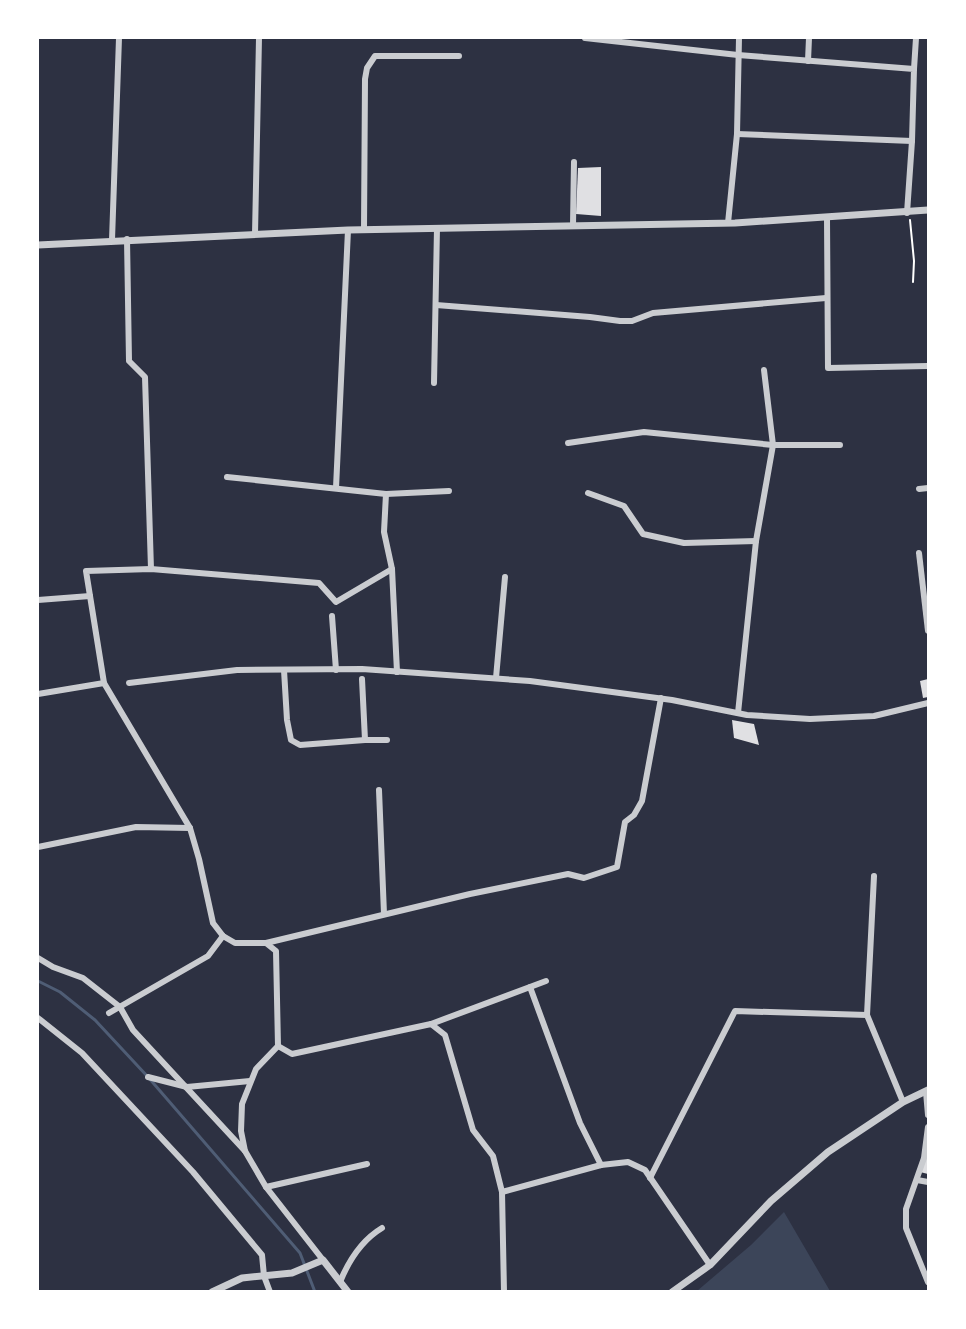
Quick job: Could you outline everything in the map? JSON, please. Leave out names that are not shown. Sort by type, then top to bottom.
[{"type":"street","points":[[112,240],[119,38]]},
{"type":"street","points":[[255,234],[259,38]]},
{"type":"street","points":[[585,38],[738,55],[914,69]]},
{"type":"street","points":[[728,223],[737,135],[739,38]]},
{"type":"street","points":[[808,61],[809,38]]},
{"type":"street","points":[[908,216],[916,38]]},
{"type":"street","points":[[364,229],[365,79],[371,60],[375,56],[459,56]]},
{"type":"street","points":[[737,135],[912,141]]},
{"type":"street","points":[[573,225],[574,162]]},
{"type":"street","points":[[38,244],[364,229],[728,223],[908,216],[928,210]]},
{"type":"street","points":[[827,218],[828,368],[928,366]]},
{"type":"street","points":[[434,383],[437,228]]},
{"type":"street","points":[[336,488],[348,230]]},
{"type":"street","points":[[127,239],[129,361],[145,376],[151,569]]},
{"type":"street","points":[[436,305],[626,321],[653,313],[826,298]]},
{"type":"street","points":[[738,713],[756,541],[773,445],[764,370]]},
{"type":"street","points":[[568,443],[644,432],[773,445],[840,445]]},
{"type":"street","points":[[227,477],[386,494],[449,491]]},
{"type":"street","points":[[919,489],[928,489]]},
{"type":"street","points":[[588,493],[624,506],[642,534],[684,543],[756,541]]},
{"type":"street","points":[[386,494],[384,532],[392,569],[397,672]]},
{"type":"street","points":[[919,553],[928,631]]},
{"type":"street","points":[[392,569],[336,602],[319,583],[151,569],[86,571],[104,683],[190,828],[213,923],[223,936],[235,943],[266,943],[384,914],[568,874],[584,878],[617,867],[625,822],[634,815],[642,801],[661,698]]},
{"type":"street","points":[[496,678],[505,577]]},
{"type":"street","points":[[38,600],[90,596]]},
{"type":"street","points":[[332,616],[336,670]]},
{"type":"street","points":[[129,683],[237,670],[411,672],[530,681],[661,698],[738,713],[810,719],[874,716],[928,703]]},
{"type":"street","points":[[284,670],[287,720],[291,740],[300,745],[387,740]]},
{"type":"street","points":[[362,679],[365,740]]},
{"type":"street","points":[[38,694],[104,683]]},
{"type":"street","points":[[379,790],[384,914]]},
{"type":"street","points":[[38,847],[136,827],[190,828]]},
{"type":"street","points":[[874,876],[867,1015],[903,1102]]},
{"type":"street","points":[[109,1013],[208,956],[223,936]]},
{"type":"street","points":[[245,1151],[241,1131],[242,1104],[256,1069],[278,1046],[276,951],[266,943]]},
{"type":"street","points":[[38,958],[53,967],[83,978],[120,1007],[134,1030],[245,1151],[266,1187],[348,1292]]},
{"type":"street","points":[[278,1046],[292,1054],[430,1024],[546,981]]},
{"type":"street","points":[[530,987],[580,1123],[601,1165]]},
{"type":"street","points":[[650,1178],[735,1011],[867,1015]]},
{"type":"street","points":[[38,1018],[82,1053],[194,1172],[262,1255],[264,1276],[270,1292]]},
{"type":"street","points":[[430,1024],[445,1035],[473,1130],[493,1156],[502,1192],[504,1292]]},
{"type":"street","points":[[148,1077],[187,1087],[250,1081]]},
{"type":"street","points":[[672,1292],[710,1265],[771,1201],[828,1152],[903,1102],[927,1091],[928,1114]]},
{"type":"street","points":[[928,1127],[924,1158],[906,1209],[906,1228],[928,1282]]},
{"type":"street","points":[[502,1192],[601,1165],[628,1162],[645,1170],[710,1265]]},
{"type":"street","points":[[266,1187],[367,1164]]},
{"type":"street","points":[[917,1180],[928,1182]]},
{"type":"street","points":[[340,1282],[355,1253],[382,1228]]},
{"type":"street","points":[[212,1292],[242,1278],[292,1273],[323,1260]]},
{"type":"path","points":[[908,216],[914,261],[913,282]]},
{"type":"shaded area","points":[[784,1212],[830,1291],[697,1291],[751,1245]]},
{"type":"building","points":[[601,167],[601,216],[576,214],[578,168]]},
{"type":"building","points":[[928,679],[928,697],[923,698],[920,681]]},
{"type":"building","points":[[732,720],[754,724],[759,745],[734,738]]},
{"type":"building","points":[[928,1135],[928,1174],[920,1172]]},
{"type":"waterway","points":[[38,981],[60,992],[95,1020],[148,1077],[300,1253],[315,1292]]}]
